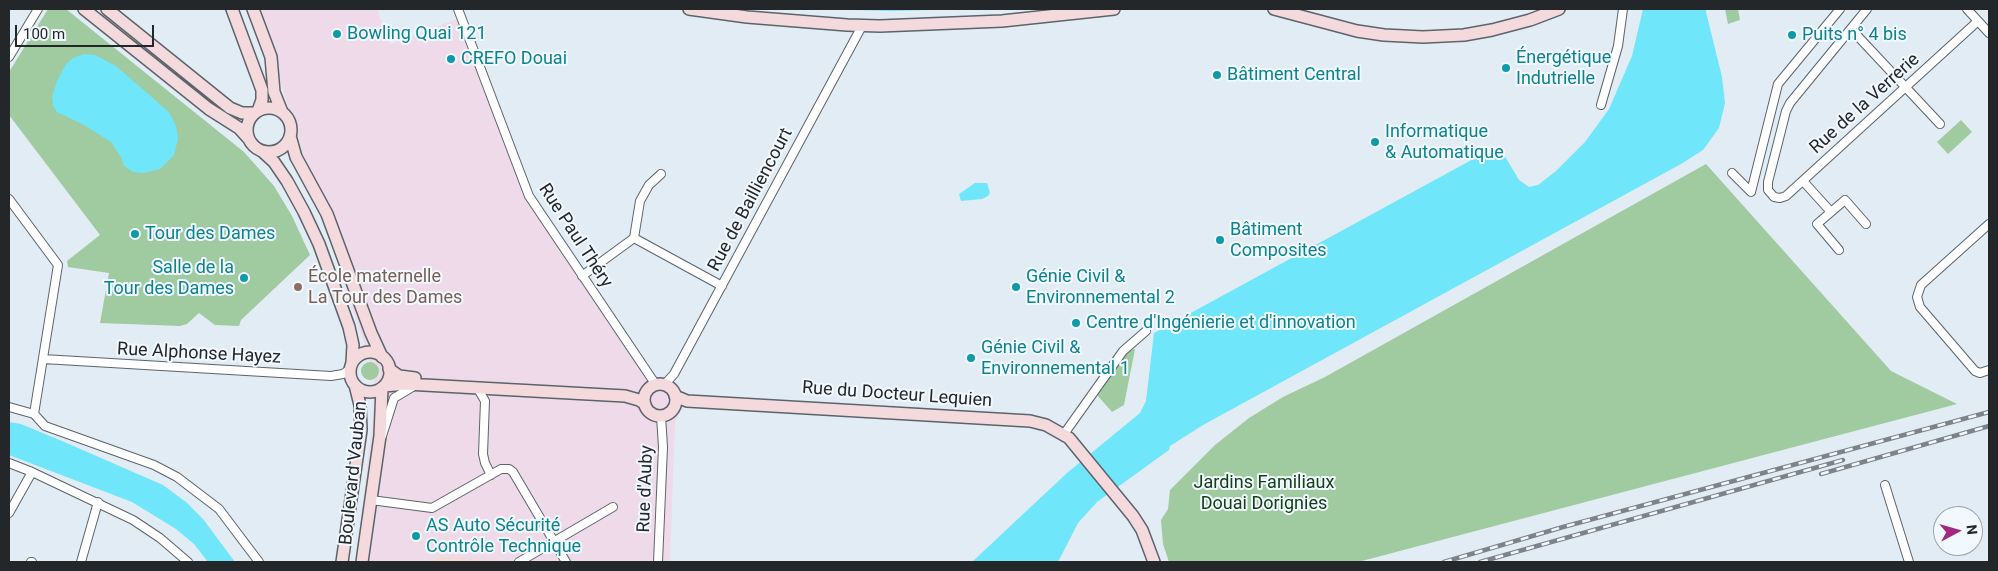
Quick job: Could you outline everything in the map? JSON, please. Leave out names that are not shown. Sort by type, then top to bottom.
[{"type":"main road","points":[[84,9],[209,109],[239,128],[254,146],[274,162],[287,181],[319,244],[349,327],[353,345],[351,378],[355,385],[368,392],[383,387],[417,385],[625,396],[639,400],[645,404],[652,414],[661,416],[673,410],[676,404],[676,396],[670,388],[656,387],[625,396]]},
{"type":"main road","points":[[107,9],[230,108],[242,113],[270,108],[282,112]]},
{"type":"main road","points":[[232,9],[262,90],[262,100],[248,124],[248,138]]},
{"type":"main road","points":[[254,9],[271,57],[274,92],[282,112],[290,123],[293,152],[327,214],[373,340],[390,369],[396,375],[407,378],[507,385],[543,391]]},
{"type":"main road","points":[[689,9],[747,17],[862,26],[987,22],[1114,9]]},
{"type":"main road","points":[[1274,9],[1357,31],[1384,35],[1423,37],[1464,35],[1492,30],[1530,20],[1559,9]]},
{"type":"main road","points":[[262,151],[279,149],[285,145],[290,136]]},
{"type":"main road","points":[[351,366],[359,356],[368,353],[374,353],[382,357]]},
{"type":"main road","points":[[383,387],[389,378],[390,369]]},
{"type":"main road","name":"Boulevard Vauban","points":[[342,562],[361,430],[360,406],[355,385]]},
{"type":"main road","name":"Boulevard Vauban","points":[[362,562],[379,444],[383,387]]},
{"type":"main road","points":[[645,404],[645,397],[656,387]]},
{"type":"main road","name":"Rue du Docteur Lequien","points":[[676,396],[687,401],[1030,421],[1046,425],[1064,434],[1138,522],[1154,562]]},
{"type":"main road","name":"Rue du Docteur Lequien","points":[[673,410],[701,402]]},
{"type":"street","points":[[9,57],[38,9]]},
{"type":"street","name":"Rue Paul Théry","points":[[458,9],[526,191],[656,387]]},
{"type":"street","points":[[1601,105],[1616,54],[1623,9]]},
{"type":"street","points":[[1732,173],[1751,192],[1778,84],[1840,9]]},
{"type":"street","points":[[1867,9],[1851,28],[1940,124]]},
{"type":"street","points":[[1967,9],[1989,33]]},
{"type":"street","name":"Rue de la Verrerie","points":[[1851,28],[1790,103],[1786,111],[1769,178],[1769,193],[1774,197],[1782,198],[1803,181],[1978,21]]},
{"type":"street","name":"Rue de Bailliencourt","points":[[656,387],[669,382],[674,374],[862,26]]},
{"type":"street","points":[[582,276],[634,238],[640,201],[649,185],[661,174]]},
{"type":"street","points":[[1803,181],[1831,212]]},
{"type":"street","points":[[9,199],[58,265],[34,414]]},
{"type":"street","points":[[1839,250],[1817,224],[1845,200],[1866,224]]},
{"type":"street","points":[[1989,224],[1917,290],[1918,304],[1946,338],[1975,370],[1980,372],[1989,370]]},
{"type":"street","points":[[634,238],[722,286]]},
{"type":"street","points":[[1064,434],[1123,351],[1146,331]]},
{"type":"street","name":"Rue Alphonse Hayez","points":[[43,360],[331,376],[343,374],[351,366]]},
{"type":"street","points":[[379,444],[394,398],[417,385]]},
{"type":"street","points":[[478,389],[483,396],[485,405],[482,449],[485,463],[491,475]]},
{"type":"street","points":[[9,407],[34,414],[45,426],[154,465],[177,477],[219,509],[259,562]]},
{"type":"street","name":"Rue d'Auby","points":[[658,562],[663,447],[661,416]]},
{"type":"street","points":[[9,464],[32,472],[98,502],[147,528],[188,562]]},
{"type":"street","points":[[371,500],[432,508],[504,468],[509,469],[513,472],[566,562]]},
{"type":"street","points":[[9,514],[32,472]]},
{"type":"street","points":[[1886,485],[1909,562]]},
{"type":"street","points":[[80,562],[98,502]]},
{"type":"street","points":[[519,562],[613,507]]},
{"type":"shaded area","points":[[257,9],[377,9],[390,44],[463,17],[530,197],[654,374],[676,390],[678,417],[675,421],[670,562],[501,562],[440,556],[428,562],[373,562],[356,559],[373,418],[374,375]]},
{"type":"shaded area","points":[[440,556],[500,561],[501,562],[428,562]]},
{"type":"green space","points":[[48,9],[66,9],[244,152],[274,186],[292,216],[310,255],[241,320],[239,326],[215,325],[199,313],[187,324],[180,326],[100,323],[109,273],[68,267],[67,261],[100,235],[9,115],[9,72]]},
{"type":"green space","points":[[1725,9],[1738,9],[1740,20],[1728,24]]},
{"type":"green space","points":[[1961,120],[1972,132],[1948,154],[1937,142]]},
{"type":"green space","name":"Jardins Familiaux Douai Dorignies","points":[[1706,164],[1891,371],[1957,404],[1358,562],[1169,562],[1163,544],[1161,520],[1168,509],[1170,490],[1215,445],[1249,418],[1283,397],[1325,377]]},
{"type":"green space","points":[[1135,349],[1124,405],[1112,412],[1097,395],[1129,350]]},
{"type":"green space","points":[[366,362],[374,362],[379,367],[377,378],[366,380],[361,375],[361,367]]},
{"type":"water","points":[[818,9],[969,9],[890,11]]},
{"type":"water","points":[[1643,9],[1706,9],[1722,77],[1725,103],[1719,128],[1703,150],[1681,164],[1203,425],[1170,446],[1169,450],[1097,502],[1078,523],[1058,562],[972,562],[1067,473],[1140,413],[1146,401],[1154,333],[1488,151],[1497,150],[1503,153],[1519,180],[1529,187],[1538,185],[1556,171],[1585,142],[1609,109],[1632,56]]},
{"type":"water","name":"Tour des Dames","points":[[84,54],[95,55],[116,66],[169,112],[176,126],[178,139],[174,155],[160,169],[144,173],[133,172],[124,166],[121,157],[111,142],[84,125],[57,112],[53,106],[52,97],[57,81],[66,64],[73,58]]},
{"type":"water","points":[[975,183],[987,183],[990,193],[988,196],[982,199],[961,201],[959,194]]},
{"type":"water","points":[[9,422],[21,424],[163,485],[186,502],[203,519],[235,562],[208,562],[194,544],[176,529],[132,502],[9,455]]},
{"type":"railway","points":[[1444,562],[1563,527],[1989,412]]},
{"type":"railway","points":[[1821,474],[1989,426]]},
{"type":"railway","points":[[1480,562],[1843,460]]},
{"type":"place","name":"Bowling Quai 121","points":[[337,34]]},
{"type":"place","name":"Puits n° 4 bis","points":[[1792,35]]},
{"type":"place","name":"CREFO Douai","points":[[451,59]]},
{"type":"place","name":"Énergétique Indutrielle","points":[[1506,68]]},
{"type":"place","name":"Bâtiment Central","points":[[1217,75]]},
{"type":"place","name":"Informatique & Automatique","points":[[1375,142]]},
{"type":"place","name":"Tour des Dames","points":[[135,234]]},
{"type":"place","name":"Bâtiment Composites","points":[[1220,240]]},
{"type":"place","name":"Salle de la Tour des Dames","points":[[244,278]]},
{"type":"place","name":"École maternelle La Tour des Dames","points":[[298,287]]},
{"type":"place","name":"Génie Civil & Environnemental 2","points":[[1016,287]]},
{"type":"place","name":"Centre d'Ingénierie et d'innovation","points":[[1076,323]]},
{"type":"place","name":"Génie Civil & Environnemental 1","points":[[971,358]]},
{"type":"place","name":"AS Auto Sécurité Contrôle Technique","points":[[416,536]]}]
